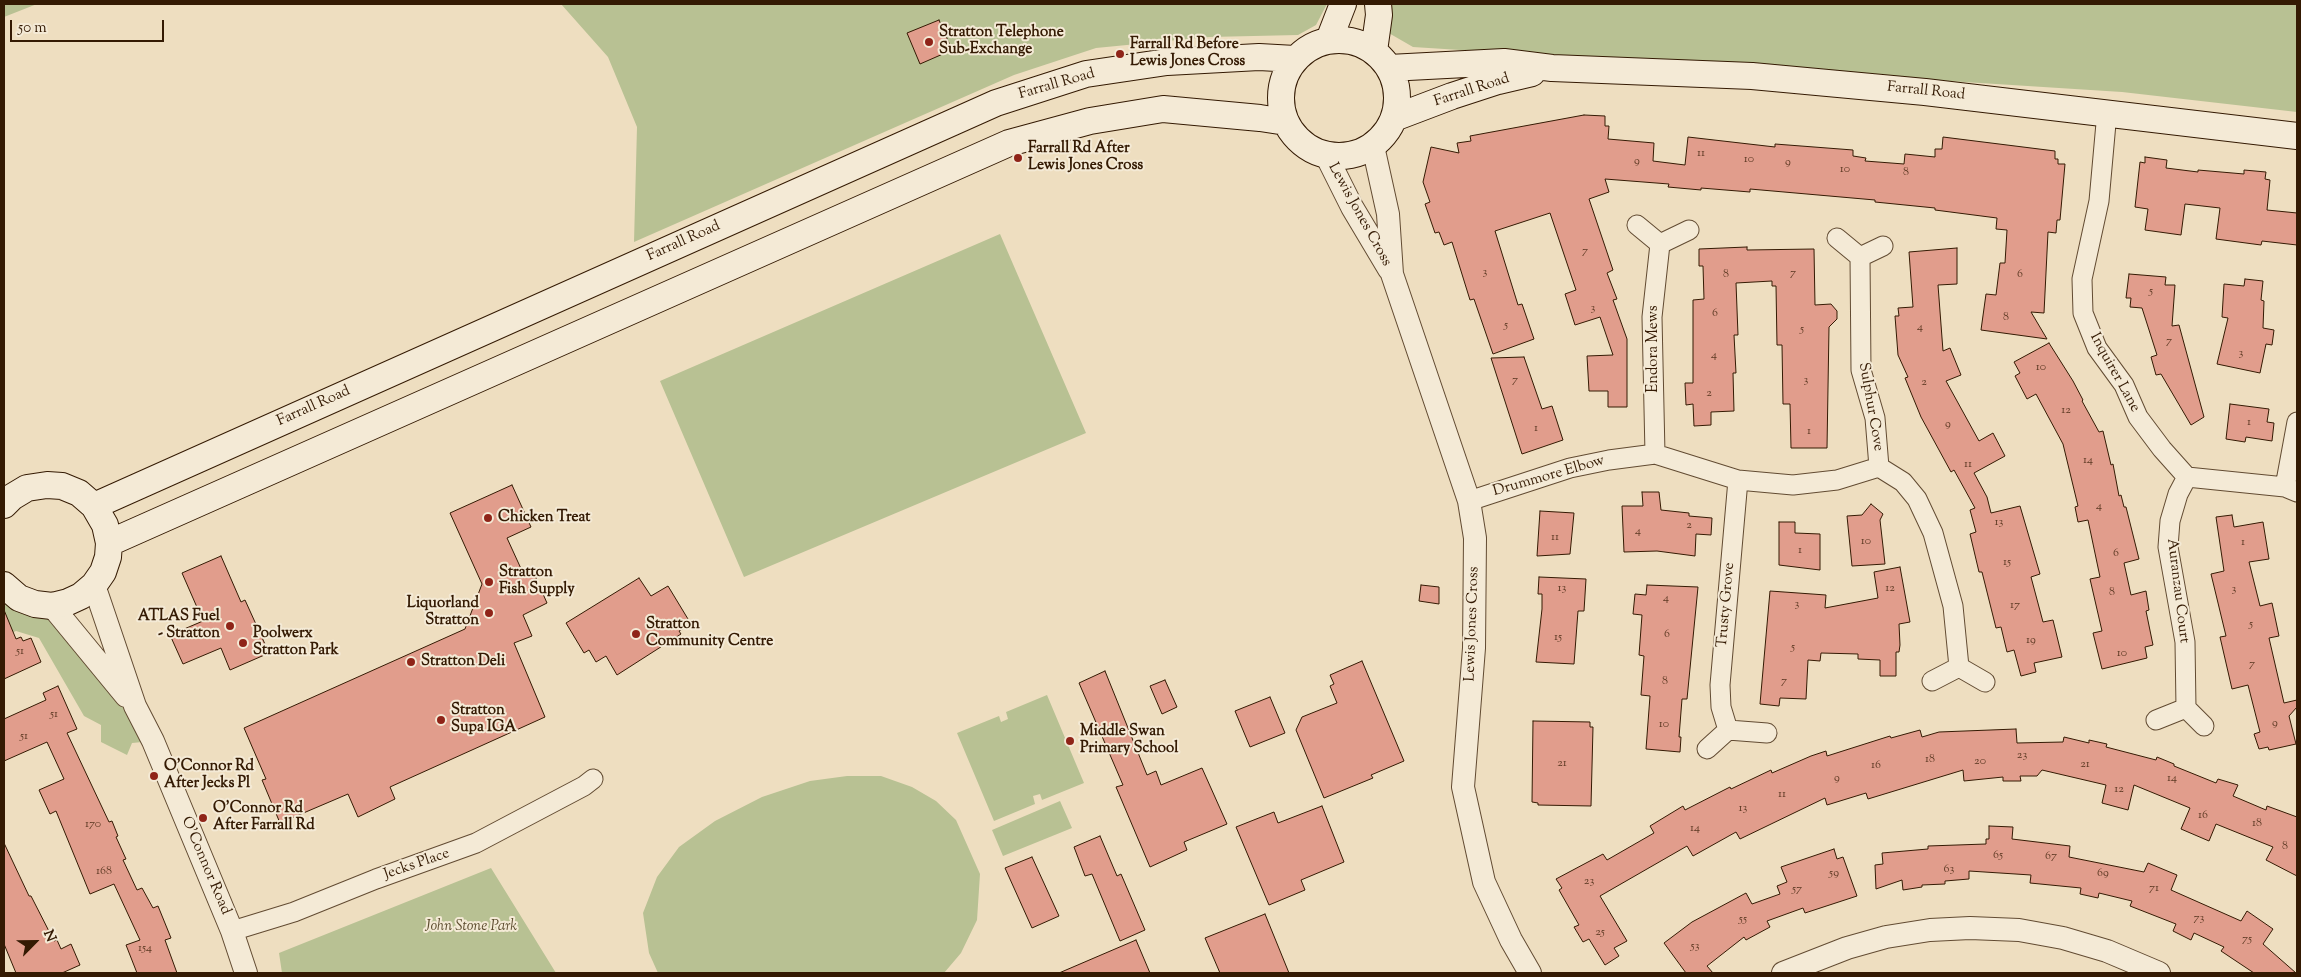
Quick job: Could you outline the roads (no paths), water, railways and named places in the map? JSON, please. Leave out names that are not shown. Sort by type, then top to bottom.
[{"type":"main road","points":[[1329,40],[1343,4]]},
{"type":"main road","points":[[1378,4],[1382,59]]},
{"type":"main road","name":"Farrall Road","points":[[1329,40],[1345,40],[1360,43],[1382,59],[1396,84],[1398,101],[1394,118],[1385,134],[1373,146],[1358,154],[1342,157],[1326,155],[1302,143],[1286,122],[1281,100],[1284,78],[1295,59],[1305,50],[1329,40]]},
{"type":"main road","name":"Farrall Road","points":[[94,506],[996,102],[1086,74],[1167,62],[1260,56],[1295,59]]},
{"type":"main road","name":"Farrall Road","points":[[1382,59],[1504,62],[1552,68],[1752,76],[1925,92],[2107,112],[2297,136]]},
{"type":"main road","name":"Farrall Road","points":[[1394,118],[1498,81],[1552,68]]},
{"type":"main road","points":[[109,543],[1009,143],[1090,121],[1163,109],[1286,122]]},
{"type":"main road","points":[[4,505],[12,497],[27,488],[47,485],[62,486],[79,493],[94,506],[106,524],[109,543],[108,557],[103,572],[94,585],[81,596],[68,602],[52,606],[35,604],[20,598],[4,585]]},
{"type":"street","name":"Inquirer Lane","points":[[2107,112],[2098,201],[2082,279],[2083,313],[2097,348],[2124,385],[2138,417],[2162,450],[2187,477]]},
{"type":"street","name":"Lewis Jones Cross","points":[[1373,146],[1388,214],[1392,274]]},
{"type":"street","name":"Lewis Jones Cross","points":[[1326,155],[1352,207],[1392,274],[1469,500],[1475,538],[1474,648],[1464,787],[1484,882],[1511,940],[1530,973]]},
{"type":"street","points":[[1638,225],[1660,244],[1689,230]]},
{"type":"street","points":[[1837,238],[1860,257],[1883,246]]},
{"type":"street","name":"Endora Mews","points":[[1655,454],[1652,317],[1660,244]]},
{"type":"street","name":"Sulphur Cove","points":[[1860,257],[1861,370],[1875,418],[1879,467]]},
{"type":"street","points":[[2187,477],[2291,490],[2297,422]]},
{"type":"street","name":"Drummore Elbow","points":[[1469,500],[1570,468],[1609,460],[1655,454],[1738,480],[1793,485],[1838,480],[1879,467]]},
{"type":"street","points":[[1879,467],[1903,482],[1917,499],[1933,533],[1953,606],[1959,667]]},
{"type":"street","name":"Auranzau Court","points":[[2186,708],[2185,642],[2168,547],[2170,521],[2178,494],[2187,477]]},
{"type":"street","name":"Trusty Grove","points":[[1728,730],[1721,707],[1720,686],[1738,480]]},
{"type":"street","name":"O'Connor Road","points":[[94,585],[135,706],[153,741],[232,931],[246,973]]},
{"type":"street","name":"O'Connor Road","points":[[52,606],[135,706]]},
{"type":"street","points":[[1932,681],[1959,667]]},
{"type":"street","points":[[1959,667],[1984,682]]},
{"type":"street","points":[[2156,720],[2186,708],[2204,726]]},
{"type":"street","points":[[1707,749],[1728,730],[1767,733]]},
{"type":"street","name":"Jecks Place","points":[[232,931],[294,912],[376,879],[476,843],[584,786],[593,779]]},
{"type":"street","points":[[1783,973],[1847,948],[1886,937],[1930,930],[1970,928],[2019,930],[2063,938],[2106,951],[2159,973]]},
{"type":"place","name":"Stratton Telephone Sub-Exchange","points":[[929,42]]},
{"type":"place","name":"Farrall Rd Before Lewis Jones Cross","points":[[1120,54]]},
{"type":"place","name":"Farrall Rd After Lewis Jones Cross","points":[[1018,158]]},
{"type":"place","name":"Chicken Treat","points":[[488,518]]},
{"type":"place","name":"Stratton Fish Supply","points":[[489,582]]},
{"type":"place","name":"Liquorland Stratton","points":[[489,613]]},
{"type":"place","name":"ATLAS Fuel - Stratton","points":[[230,626]]},
{"type":"place","name":"Stratton Community Centre","points":[[636,634]]},
{"type":"place","name":"Poolwerx Stratton Park","points":[[243,643]]},
{"type":"place","name":"Stratton Deli","points":[[411,662]]},
{"type":"place","name":"Stratton Supa IGA","points":[[441,720]]},
{"type":"place","name":"Middle Swan Primary School","points":[[1070,741]]},
{"type":"place","name":"O'Connor Rd After Jecks Pl","points":[[154,776]]},
{"type":"place","name":"O'Connor Rd After Farrall Rd","points":[[203,818]]},
{"type":"park label","name":"John Stone Park","points":[[471,927]]}]
